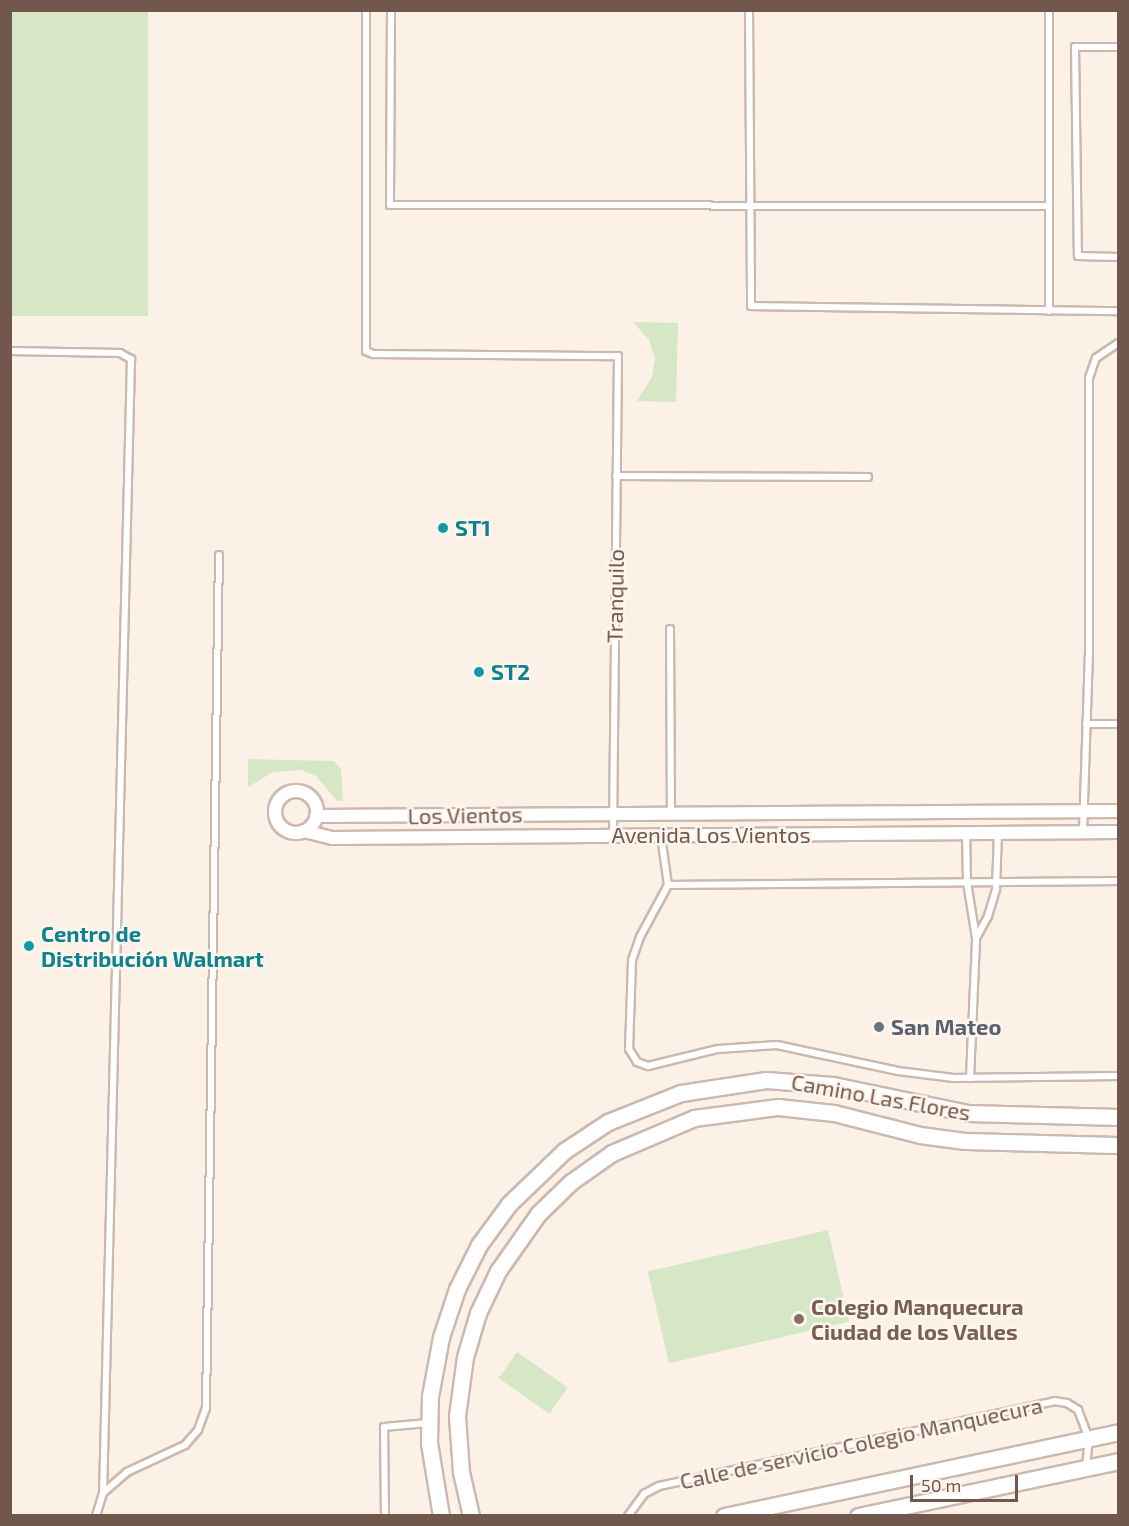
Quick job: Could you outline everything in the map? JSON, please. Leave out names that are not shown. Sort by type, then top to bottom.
[{"type":"street","name":"Avenida Los Vientos","points":[[316,816],[315,805],[305,794],[295,792],[281,798],[275,812],[280,826],[294,833],[304,831],[332,838],[1119,832]]},
{"type":"street","name":"Avenida Los Vientos","points":[[613,814],[1119,811]]},
{"type":"street","name":"Los Vientos","points":[[316,816],[613,814]]},
{"type":"street","points":[[304,831],[316,816]]},
{"type":"street","name":"Camino Las Flores","points":[[441,1515],[433,1479],[429,1423],[441,1337],[457,1289],[479,1245],[509,1204],[545,1167],[585,1136],[633,1110],[703,1087],[786,1080],[833,1085],[909,1104],[968,1113],[1119,1117]]},
{"type":"street","name":"Camino Las Flores","points":[[471,1515],[461,1472],[458,1416],[465,1357],[478,1313],[498,1271],[538,1214],[571,1182],[612,1153],[694,1118],[778,1107],[834,1113],[920,1135],[965,1141],[1119,1145]]},
{"type":"street","points":[[724,1515],[1119,1432]]},
{"type":"street","points":[[858,1515],[1119,1461]]},
{"type":"lane","name":"Tranquilo","points":[[366,10],[366,351],[372,354],[618,356],[613,835]]},
{"type":"lane","points":[[391,10],[390,205],[1048,206]]},
{"type":"lane","points":[[749,10],[751,306],[1119,311]]},
{"type":"lane","points":[[1049,10],[1049,311]]},
{"type":"lane","points":[[1119,47],[1075,47],[1078,256],[1119,257]]},
{"type":"lane","points":[[1083,833],[1089,378],[1096,357],[1119,344]]},
{"type":"lane","points":[[10,351],[120,353],[131,359],[103,1493],[96,1515]]},
{"type":"lane","points":[[616,476],[868,477]]},
{"type":"lane","points":[[103,1493],[127,1472],[185,1445],[198,1430],[206,1408],[219,555]]},
{"type":"lane","points":[[670,629],[671,813]]},
{"type":"lane","points":[[1086,724],[1119,724]]},
{"type":"lane","points":[[966,833],[967,882],[976,938],[970,1078]]},
{"type":"lane","points":[[976,938],[990,910],[996,882],[998,833]]},
{"type":"lane","points":[[660,835],[668,885],[640,937],[632,960],[628,1049],[638,1062],[648,1066],[718,1049],[777,1045],[898,1071],[970,1078],[1119,1076]]},
{"type":"lane","points":[[668,885],[1119,881]]},
{"type":"lane","name":"Calle de servicio Colegio Manquecura","points":[[628,1515],[644,1494],[658,1486],[1054,1401],[1068,1402],[1078,1410],[1089,1438]]},
{"type":"lane","points":[[385,1515],[384,1427],[429,1423]]},
{"type":"lane","points":[[1084,1468],[1089,1438]]},
{"type":"green space","points":[[11,10],[148,10],[148,316],[11,316]]},
{"type":"green space","points":[[633,322],[678,323],[676,402],[637,401],[652,377],[655,358],[649,340]]},
{"type":"green space","points":[[248,759],[334,761],[341,769],[343,801],[337,801],[316,776],[302,770],[273,772],[248,787]]},
{"type":"green space","points":[[828,1230],[849,1322],[669,1363],[648,1272]]},
{"type":"green space","points":[[517,1352],[568,1388],[549,1414],[499,1378]]},
{"type":"place","name":"ST1","points":[[443,528]]},
{"type":"place","name":"ST2","points":[[479,672]]},
{"type":"place","name":"Centro de Distribución Walmart","points":[[29,946]]},
{"type":"place","name":"San Mateo","points":[[879,1027]]},
{"type":"place","name":"Colegio Manquecura Ciudad de los Valles","points":[[799,1319]]}]
